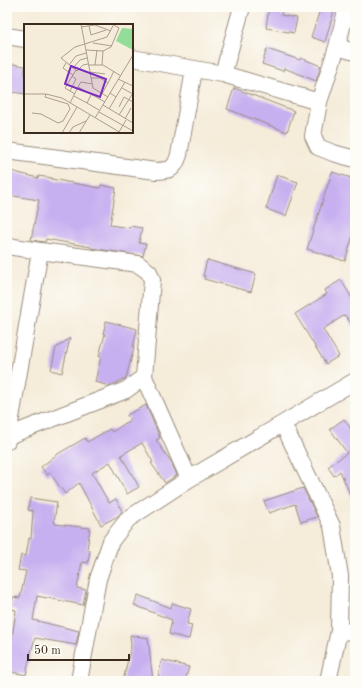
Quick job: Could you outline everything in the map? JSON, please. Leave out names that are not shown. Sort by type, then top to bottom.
[{"type":"street","points":[[223,74],[242,7]]},
{"type":"street","points":[[347,7],[337,47],[319,102],[313,136],[318,147],[355,159]]},
{"type":"street","points":[[7,36],[24,39]]},
{"type":"street","points":[[337,47],[355,52]]},
{"type":"street","points":[[133,58],[223,74],[319,102]]},
{"type":"street","points":[[7,151],[156,171],[169,170],[176,165],[179,155],[194,70]]},
{"type":"street","points":[[7,246],[138,264],[149,272],[152,280],[144,377],[190,479]]},
{"type":"street","points":[[7,438],[40,251]]},
{"type":"street","points":[[7,438],[126,390],[144,377]]},
{"type":"street","points":[[79,681],[98,579],[110,541],[128,519],[190,479],[355,381]]},
{"type":"street","points":[[283,424],[332,526],[340,576],[339,630],[328,681]]},
{"type":"street","points":[[339,630],[355,632]]},
{"type":"building","points":[[269,7],[282,9],[281,15],[297,18],[294,33],[266,28]]},
{"type":"building","points":[[321,7],[335,7],[325,42],[311,37]]},
{"type":"building","points":[[267,49],[300,60],[301,58],[321,66],[316,81],[284,68],[283,71],[262,64]]},
{"type":"building","points":[[7,63],[24,66],[24,94],[7,91]]},
{"type":"building","points":[[234,88],[294,111],[287,132],[227,109]]},
{"type":"building","points":[[7,170],[38,178],[38,176],[52,178],[51,179],[100,188],[101,185],[116,188],[110,225],[142,228],[139,243],[146,244],[143,256],[46,239],[45,242],[31,240],[39,200],[7,195]]},
{"type":"building","points":[[332,172],[355,179],[355,229],[345,261],[307,249]]},
{"type":"building","points":[[277,175],[298,182],[286,216],[266,209]]},
{"type":"building","points":[[207,260],[256,274],[251,292],[204,279],[205,276],[203,276]]},
{"type":"building","points":[[341,280],[355,303],[355,329],[345,315],[323,329],[339,356],[326,364],[295,314],[327,294],[325,290]]},
{"type":"building","points":[[106,321],[137,329],[134,348],[126,378],[110,386],[95,382],[101,357],[99,356],[105,334],[103,334]]},
{"type":"building","points":[[70,338],[62,373],[51,370],[56,348]]},
{"type":"building","points":[[146,405],[160,438],[156,440],[170,460],[177,475],[165,483],[151,463],[153,462],[142,443],[121,455],[139,487],[127,494],[110,462],[92,473],[109,503],[116,499],[122,511],[118,516],[101,525],[79,483],[65,494],[50,473],[47,475],[41,467],[56,455],[85,438],[87,442],[110,429],[112,432],[130,420],[127,415]]},
{"type":"building","points":[[344,419],[355,435],[355,506],[340,471],[334,476],[328,467],[347,453],[330,429]]},
{"type":"building","points":[[303,488],[317,517],[301,522],[295,504],[269,513],[264,501]]},
{"type":"building","points":[[30,498],[57,502],[55,524],[90,528],[87,550],[90,550],[88,563],[82,562],[77,588],[86,590],[83,605],[37,596],[33,620],[79,631],[76,645],[35,638],[26,675],[7,671],[7,637],[12,639],[16,610],[11,609],[13,597],[20,598],[26,571],[18,570],[21,555],[26,556],[29,538],[31,539],[33,511],[28,510]]},
{"type":"building","points":[[138,595],[171,608],[172,603],[191,609],[187,624],[192,625],[189,639],[169,634],[172,620],[134,605]]},
{"type":"building","points":[[130,635],[148,638],[153,681],[123,681],[131,646]]},
{"type":"building","points":[[162,660],[189,667],[185,681],[157,681]]}]
